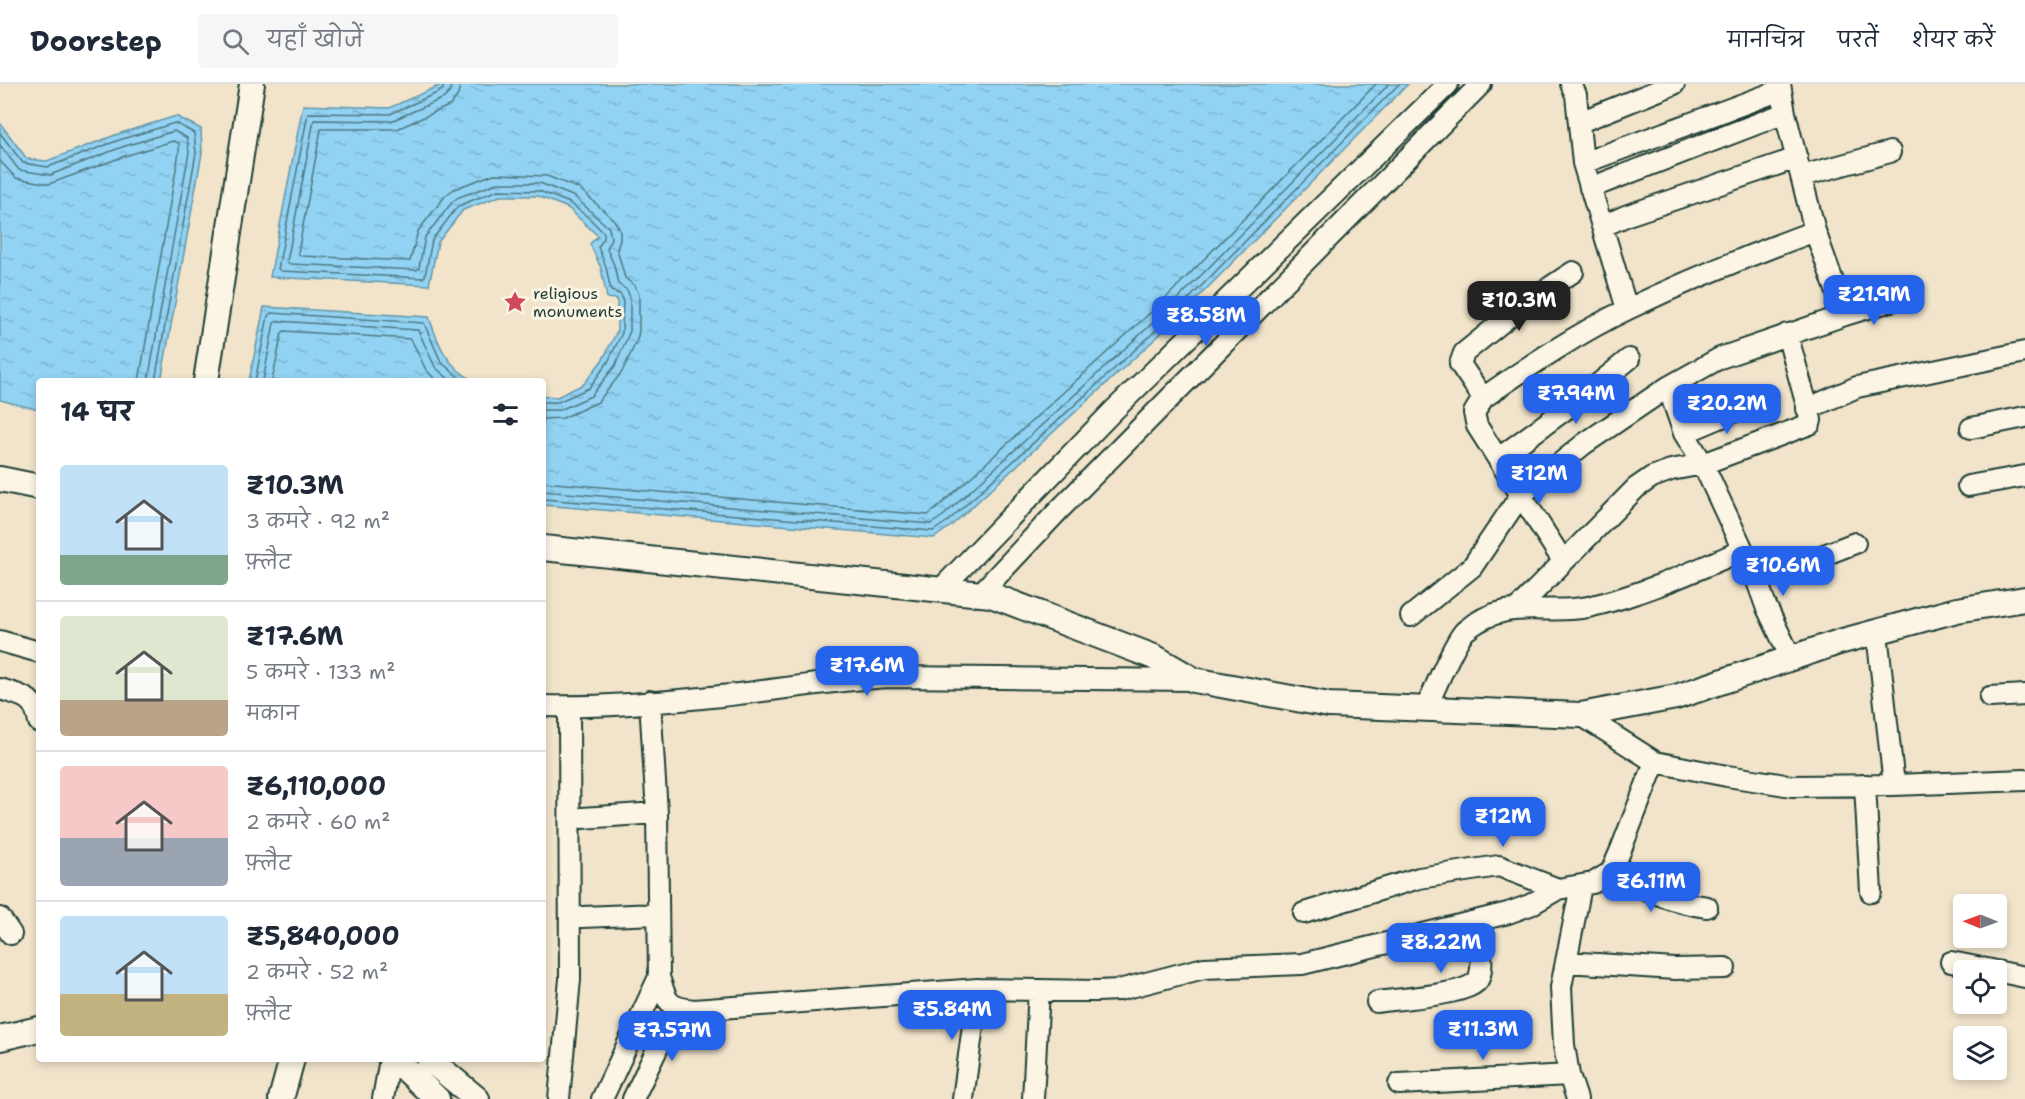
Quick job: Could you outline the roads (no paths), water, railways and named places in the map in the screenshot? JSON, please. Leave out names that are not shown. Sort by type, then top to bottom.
[{"type":"street","points":[[206,378],[252,84]]},
{"type":"street","points":[[942,588],[1113,412],[1448,84]]},
{"type":"street","points":[[981,593],[1059,510],[1481,84]]},
{"type":"street","points":[[1580,122],[1674,84]]},
{"type":"street","points":[[1583,163],[1781,87],[1785,113],[1815,231],[1845,315]]},
{"type":"street","points":[[1577,88],[1583,163],[1627,309]]},
{"type":"street","points":[[1590,188],[1785,113]]},
{"type":"street","points":[[1603,226],[1628,215],[1800,167],[1890,152]]},
{"type":"street","points":[[1373,157],[1389,176]]},
{"type":"street","points":[[1563,561],[1477,426],[1474,413],[1483,398],[1588,330],[1627,309],[1751,255],[1815,231]]},
{"type":"street","points":[[1483,398],[1460,364],[1464,353],[1523,305],[1573,272]]},
{"type":"street","points":[[1412,616],[1472,567],[1520,496],[1584,444],[1668,387],[1720,358],[1891,301]]},
{"type":"street","points":[[1517,609],[1636,488],[1652,477],[1671,470],[1703,464],[1806,427],[1811,420],[1787,334]]},
{"type":"street","points":[[1807,409],[1857,387],[2025,352]]},
{"type":"street","points":[[1499,458],[1585,395],[1629,359]]},
{"type":"street","points":[[1668,387],[1684,433],[1703,464],[1791,658]]},
{"type":"street","points":[[1684,433],[1755,403]]},
{"type":"street","points":[[1971,428],[2025,417]]},
{"type":"street","points":[[1968,486],[2025,476]]},
{"type":"street","points":[[0,478],[36,487]]},
{"type":"street","points":[[1757,580],[1855,543]]},
{"type":"street","points":[[546,548],[652,561],[942,588],[991,595],[1154,657],[1194,680]]},
{"type":"street","points":[[1426,708],[1463,632],[1491,614],[1517,609],[1586,607],[1646,591],[1743,550]]},
{"type":"street","points":[[546,706],[569,707],[722,696],[851,679],[890,677],[1194,680],[1329,705],[1581,715],[1676,697],[1839,642],[1957,610],[2025,599]]},
{"type":"street","points":[[1877,633],[1894,785]]},
{"type":"street","points":[[0,641],[36,651]]},
{"type":"street","points":[[0,689],[28,698],[36,709]]},
{"type":"street","points":[[1990,697],[2025,695]]},
{"type":"street","points":[[650,701],[657,813],[659,977],[667,999],[677,1008],[694,1010],[978,989],[1119,990],[1204,968],[1302,964],[1508,913],[1558,889],[1593,883],[1611,872],[1655,762]]},
{"type":"street","points":[[559,1099],[570,979],[569,707]]},
{"type":"street","points":[[1581,715],[1655,762],[1792,786],[2025,780]]},
{"type":"street","points":[[1865,785],[1871,892]]},
{"type":"street","points":[[582,818],[657,813]]},
{"type":"street","points":[[1304,912],[1419,878],[1499,866],[1558,889]]},
{"type":"street","points":[[1611,872],[1651,893],[1684,904],[1707,907]]},
{"type":"street","points":[[1577,1099],[1569,1075],[1564,1045],[1562,987],[1581,886]]},
{"type":"street","points":[[582,917],[657,914]]},
{"type":"street","points":[[1377,1002],[1459,991],[1474,984],[1479,979],[1481,966],[1476,921]]},
{"type":"street","points":[[1566,962],[1675,969],[1725,968]]},
{"type":"street","points":[[2007,973],[2025,977]]},
{"type":"street","points":[[602,1099],[659,977]]},
{"type":"street","points":[[963,1099],[978,989]]},
{"type":"street","points":[[1034,1099],[1039,990]]},
{"type":"street","points":[[633,1099],[677,1008]]},
{"type":"street","points":[[0,1038],[36,1030]]},
{"type":"street","points":[[281,1099],[291,1062]]},
{"type":"street","points":[[383,1099],[389,1062]]},
{"type":"street","points":[[398,1062],[437,1099]]},
{"type":"street","points":[[433,1062],[477,1099]]},
{"type":"street","points":[[1399,1084],[1569,1075]]},
{"type":"water","points":[[443,84],[1408,84],[1178,318],[951,526],[934,538],[546,505],[546,396],[557,397],[584,384],[603,359],[617,331],[617,299],[607,298],[601,268],[590,244],[598,236],[568,208],[538,196],[500,196],[463,210],[438,242],[429,285],[270,277],[303,105],[389,108]]},
{"type":"water","points":[[176,116],[201,129],[202,153],[162,378],[36,378],[36,409],[0,400],[0,123],[27,159],[47,161],[118,134]]},
{"type":"water","points":[[264,307],[429,317],[450,362],[470,378],[250,378]]},
{"type":"place","name":"religious monuments","points":[[515,302]]}]
